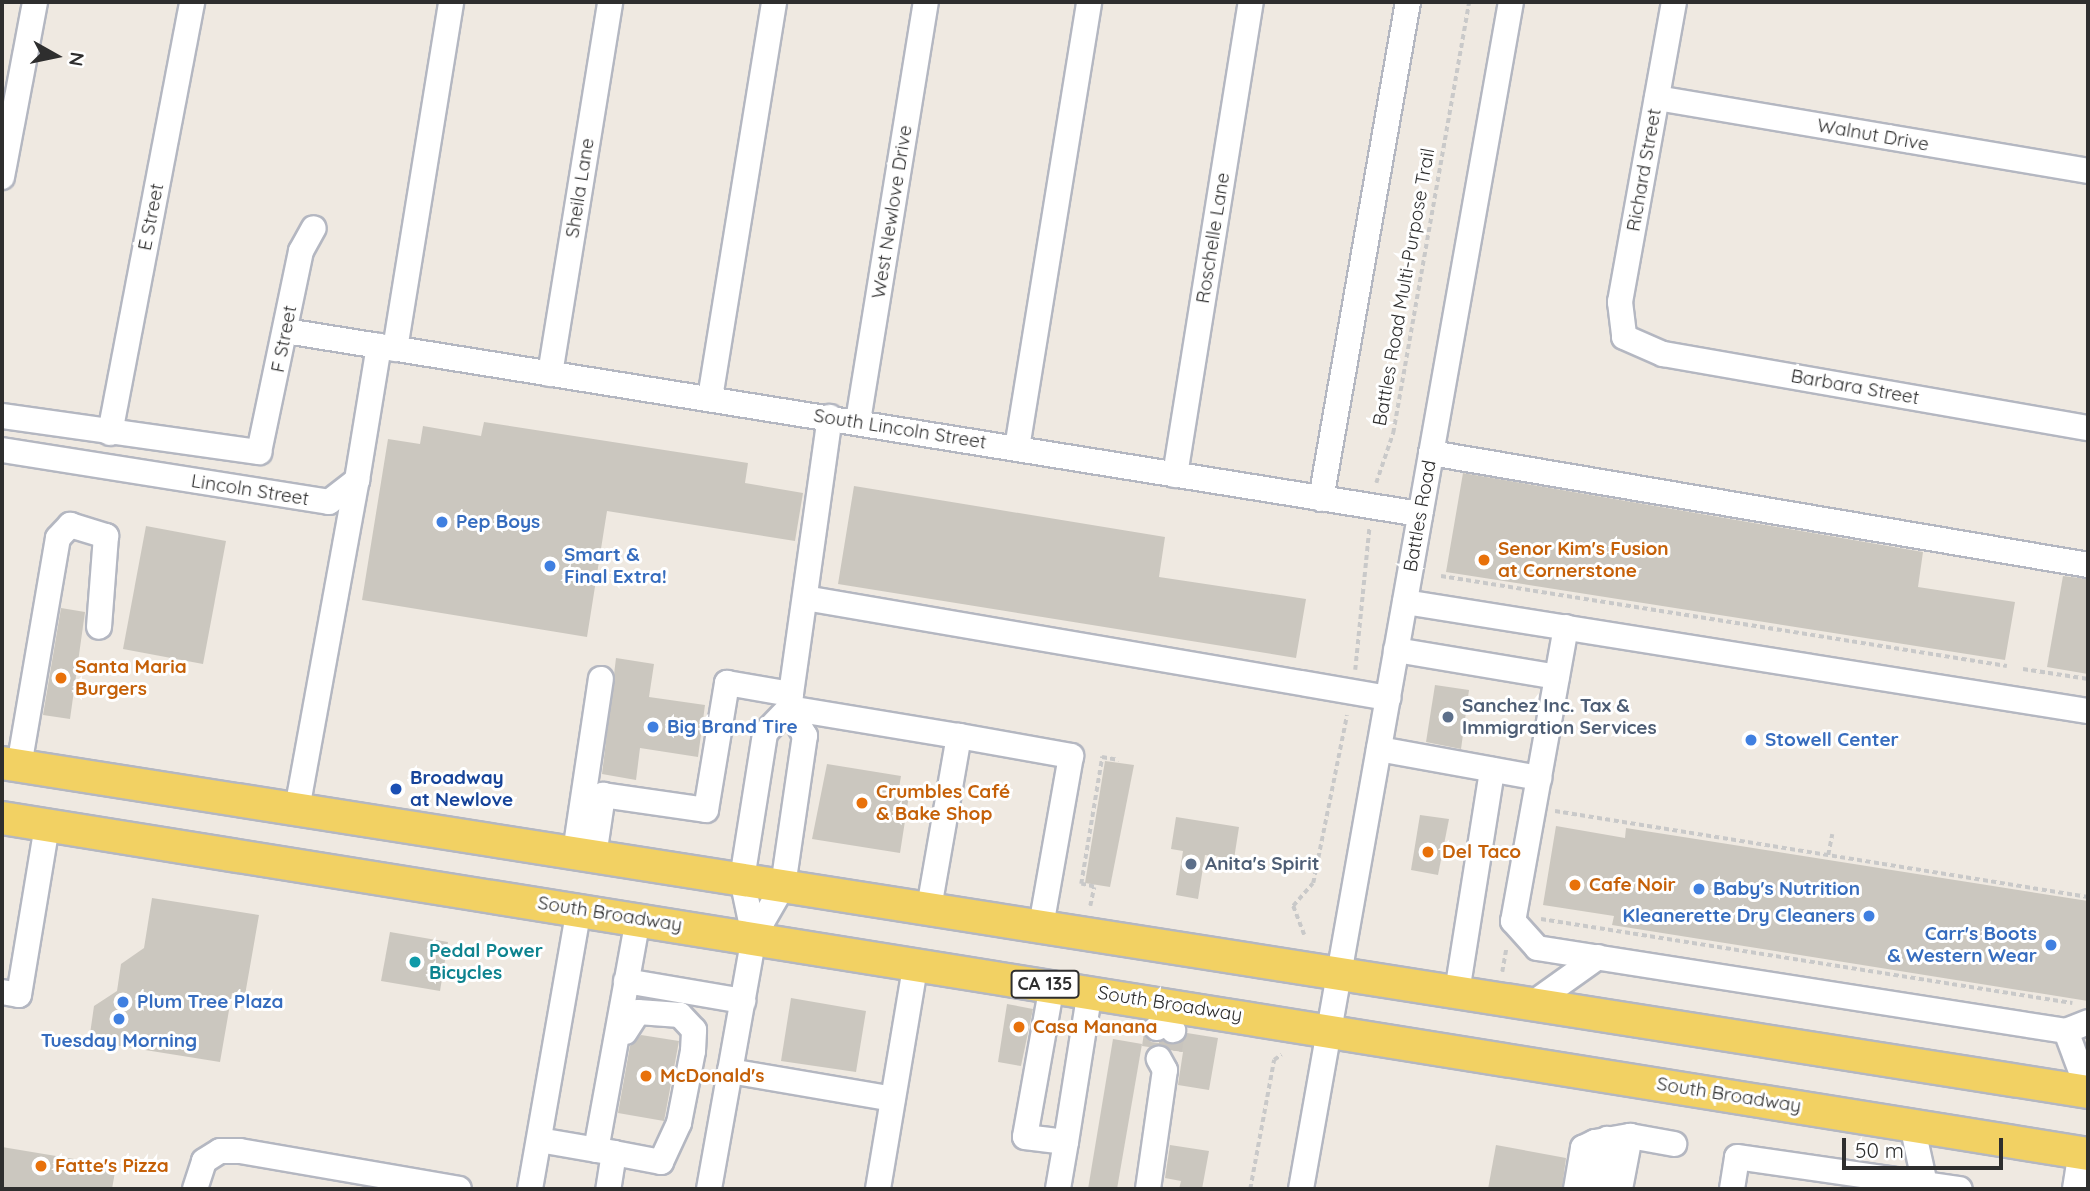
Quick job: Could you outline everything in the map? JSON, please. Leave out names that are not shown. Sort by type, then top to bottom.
[{"type":"main road","points":[[11,764],[2088,1091]]},
{"type":"main road","name":"South Broadway","points":[[2,818],[1090,991],[1164,1034],[1329,1030],[2085,1153]]},
{"type":"street","points":[[2,177],[34,2]]},
{"type":"street","name":"E Street","points":[[110,433],[192,2]]},
{"type":"street","points":[[297,809],[357,480],[387,347],[452,2]]},
{"type":"street","name":"Sheila Lane","points":[[550,374],[610,2]]},
{"type":"street","points":[[710,398],[774,2]]},
{"type":"street","name":"West Newlove Drive","points":[[858,421],[926,2]]},
{"type":"street","points":[[1017,449],[1089,2]]},
{"type":"street","name":"Roschelle Lane","points":[[1175,475],[1251,2]]},
{"type":"street","points":[[1321,499],[1408,2]]},
{"type":"street","name":"Battles Road","points":[[1301,1189],[1511,2]]},
{"type":"street","name":"Richard Street","points":[[1624,337],[1620,302],[1674,2]]},
{"type":"street","name":"Walnut Drive","points":[[1657,99],[2088,171]]},
{"type":"street","name":"F Street","points":[[110,433],[259,452],[302,251],[314,228]]},
{"type":"street","name":"South Lincoln Street","points":[[286,331],[858,421],[1420,514]]},
{"type":"street","name":"Barbara Street","points":[[1624,337],[1663,354],[2088,428]]},
{"type":"street","points":[[2,416],[110,433]]},
{"type":"street","points":[[754,936],[742,879],[765,733],[790,701],[830,417]]},
{"type":"street","name":"Lincoln Street","points":[[2,450],[328,502],[357,480]]},
{"type":"street","points":[[1431,453],[2088,565]]},
{"type":"street","points":[[11,764],[58,538],[70,525],[106,536],[99,627]]},
{"type":"street","points":[[805,598],[1388,698]]},
{"type":"street","points":[[1405,602],[2088,710]]},
{"type":"street","points":[[1566,627],[1513,921],[1537,948],[2076,1019],[2088,1091]]},
{"type":"street","points":[[1396,650],[1557,677]]},
{"type":"street","points":[[584,854],[601,679]]},
{"type":"street","points":[[584,854],[603,795],[706,810],[727,683],[790,701],[1071,756],[1041,926]]},
{"type":"street","points":[[709,1189],[754,936],[783,886],[805,736],[790,701]]},
{"type":"street","points":[[929,908],[959,736]]},
{"type":"street","points":[[1379,749],[1539,778]]},
{"type":"street","points":[[1457,992],[1492,770]]},
{"type":"street","points":[[2,992],[19,995],[47,825]]},
{"type":"street","points":[[530,1189],[579,909]]},
{"type":"street","points":[[608,1189],[605,1151],[626,981],[638,918]]},
{"type":"street","points":[[1532,1004],[1598,957]]},
{"type":"street","points":[[878,1189],[916,963]]},
{"type":"street","points":[[626,981],[743,1001]]},
{"type":"street","points":[[1052,985],[1025,1137],[1066,1142]]},
{"type":"street","points":[[1058,1189],[1090,991]]},
{"type":"street","points":[[539,1140],[661,1163],[679,1123],[693,1051],[694,1030],[680,1015],[638,1012],[625,1032]]},
{"type":"street","points":[[1148,1189],[1165,1070],[1164,1034]]},
{"type":"street","points":[[730,1071],[893,1099]]},
{"type":"street","points":[[605,1151],[612,1112]]},
{"type":"street","points":[[1912,1125],[1925,1184]]},
{"type":"street","points":[[1586,1189],[1612,1139]]},
{"type":"street","points":[[1598,1189],[1612,1139]]},
{"type":"street","points":[[1610,1189],[1612,1139]]},
{"type":"street","points":[[1612,1139],[1620,1189]]},
{"type":"street","points":[[1576,1189],[1583,1148],[1612,1139],[1674,1144]]},
{"type":"street","points":[[195,1189],[204,1161],[220,1151],[348,1180],[459,1189]]},
{"type":"street","points":[[2075,1189],[2085,1153]]},
{"type":"street","points":[[1732,1189],[1737,1157],[1960,1189]]},
{"type":"path","name":"Battles Road Multi-Purpose Trail","points":[[1304,935],[1293,906],[1313,883],[1353,692],[1377,468],[1393,433],[1469,2]]},
{"type":"path","points":[[1441,576],[2007,666]]},
{"type":"path","points":[[2023,669],[2088,679]]},
{"type":"path","points":[[1090,906],[1094,887],[1081,884],[1102,757],[1119,760]]},
{"type":"path","points":[[1543,809],[2088,897]]},
{"type":"path","points":[[1828,855],[1832,834]]},
{"type":"path","points":[[1528,916],[2076,1019]]},
{"type":"path","points":[[1502,974],[1507,940]]},
{"type":"path","points":[[1250,1189],[1274,1060],[1281,1055]]},
{"type":"building","points":[[484,422],[748,463],[745,483],[803,493],[795,541],[607,511],[587,637],[362,600],[388,439],[420,444],[423,426],[481,436]]},
{"type":"building","points":[[1463,473],[1923,552],[1918,587],[2015,602],[2005,660],[1446,572]]},
{"type":"building","points":[[854,486],[1165,537],[1159,577],[1306,599],[1296,658],[838,584]]},
{"type":"building","points":[[146,526],[226,541],[203,664],[123,649]]},
{"type":"building","points":[[2063,576],[2088,579],[2088,674],[2047,667]]},
{"type":"building","points":[[61,608],[85,612],[70,719],[43,715]]},
{"type":"building","name":"Big Brand Tire","points":[[616,658],[654,664],[649,697],[705,705],[698,757],[640,748],[636,780],[602,774]]},
{"type":"building","name":"Sanchez Inc. Tax & Immigration Services","points":[[1435,685],[1469,690],[1461,749],[1426,742]]},
{"type":"building","points":[[1105,761],[1134,765],[1110,887],[1085,883]]},
{"type":"building","name":"Crumbles Café & Bake Shop","points":[[827,764],[901,776],[899,788],[910,789],[900,853],[812,839]]},
{"type":"building","name":"Del Taco","points":[[1420,815],[1449,819],[1438,875],[1411,870]]},
{"type":"building","points":[[1176,817],[1239,827],[1234,859],[1205,855],[1198,899],[1176,895],[1183,851],[1171,849]]},
{"type":"building","points":[[1556,826],[1625,838],[1626,828],[2088,901],[2088,1001],[1612,925],[1614,916],[1543,905]]},
{"type":"building","points":[[152,898],[259,915],[245,995],[232,993],[220,1062],[89,1041],[94,1006],[117,991],[121,964],[144,948]]},
{"type":"building","name":"Pedal Power Bicycles","points":[[390,932],[448,942],[440,991],[381,981]]},
{"type":"building","points":[[791,998],[866,1011],[856,1072],[781,1061]]},
{"type":"building","name":"Casa Manana","points":[[1007,1004],[1033,1009],[1021,1066],[998,1062]]},
{"type":"building","points":[[1144,1033],[1151,1042],[1175,1045],[1187,1033],[1218,1038],[1209,1090],[1178,1085],[1183,1052],[1142,1046]]},
{"type":"building","points":[[641,1035],[679,1041],[664,1121],[618,1113],[630,1046]]},
{"type":"building","points":[[1113,1039],[1142,1044],[1117,1189],[1088,1189]]},
{"type":"building","points":[[1170,1145],[1209,1151],[1202,1189],[1179,1189],[1181,1181],[1165,1178]]},
{"type":"building","points":[[1496,1145],[1566,1158],[1562,1189],[1488,1189]]},
{"type":"building","points":[[2,1147],[116,1166],[112,1189],[2,1189]]},
{"type":"tunnel","points":[[1170,1050],[1173,1030]]},
{"type":"place","name":"Pep Boys","points":[[442,522]]},
{"type":"place","name":"Senor Kim's Fusion at Cornerstone","points":[[1484,560]]},
{"type":"place","name":"Smart & Final Extra!","points":[[550,566]]},
{"type":"place","name":"Santa Maria Burgers","points":[[61,678]]},
{"type":"place","name":"Sanchez Inc. Tax & Immigration Services","points":[[1448,717]]},
{"type":"place","name":"Big Brand Tire","points":[[653,727]]},
{"type":"place","name":"Stowell Center","points":[[1751,740]]},
{"type":"place","name":"Broadway at Newlove","points":[[396,789]]},
{"type":"place","name":"Crumbles Café & Bake Shop","points":[[862,803]]},
{"type":"place","name":"Del Taco","points":[[1428,852]]},
{"type":"place","name":"Anita's Spirit","points":[[1191,864]]},
{"type":"place","name":"Cafe Noir","points":[[1575,885]]},
{"type":"place","name":"Baby's Nutrition","points":[[1699,889]]},
{"type":"place","name":"Kleanerette Dry Cleaners","points":[[1869,916]]},
{"type":"place","name":"Carr's Boots & Western Wear","points":[[2051,945]]},
{"type":"place","name":"Pedal Power Bicycles","points":[[415,962]]},
{"type":"place","name":"Plum Tree Plaza","points":[[123,1002]]},
{"type":"place","name":"Tuesday Morning","points":[[119,1019]]},
{"type":"place","name":"Casa Manana","points":[[1019,1027]]},
{"type":"place","name":"McDonald's","points":[[646,1076]]},
{"type":"place","name":"Fatte's Pizza","points":[[41,1166]]}]
